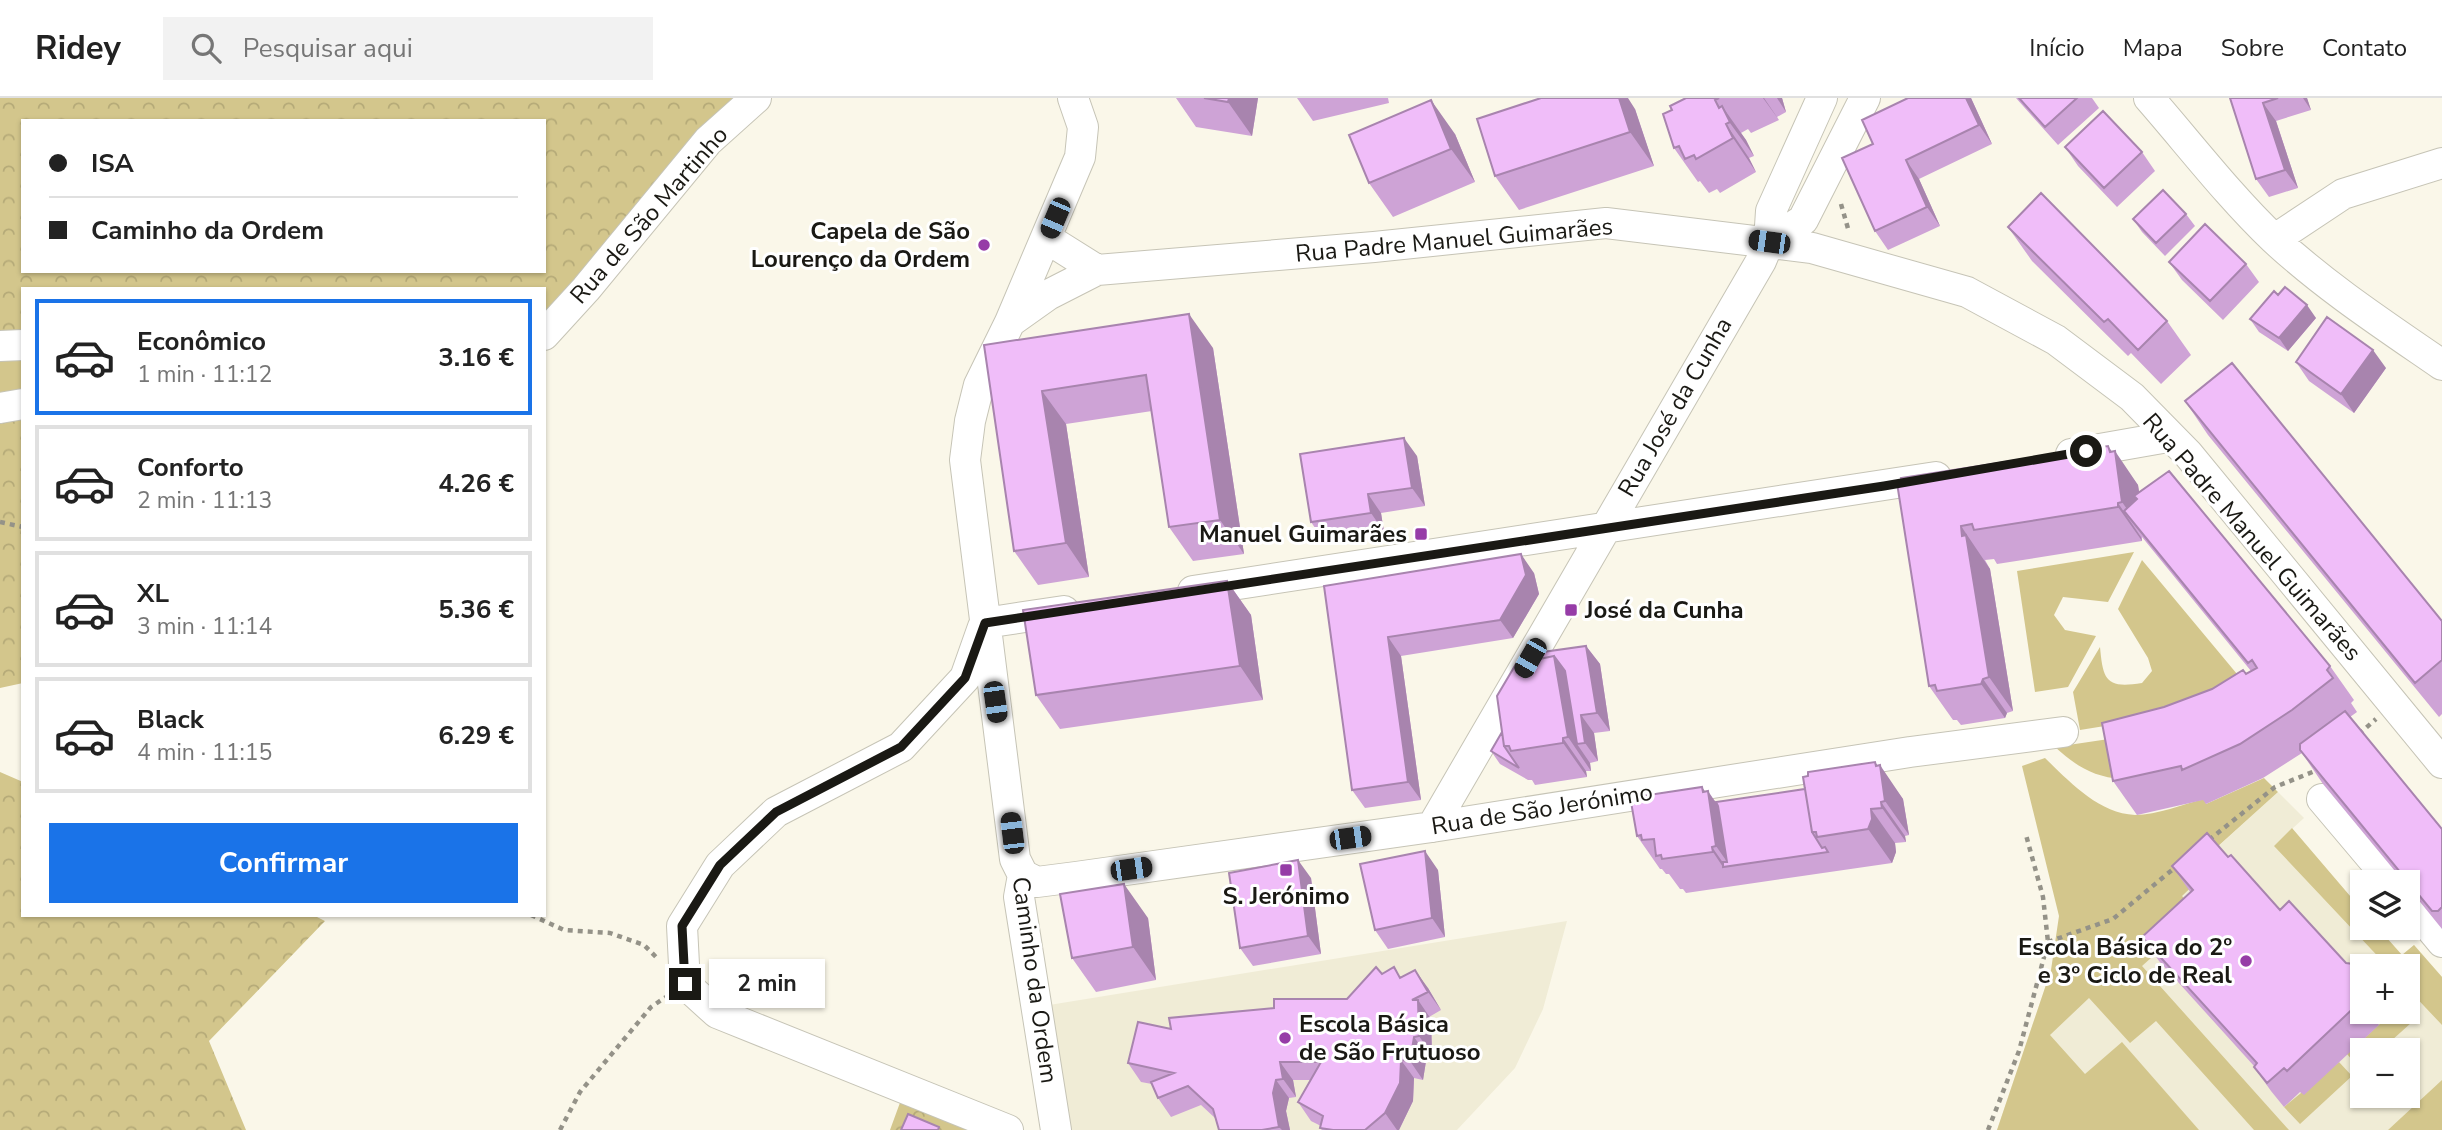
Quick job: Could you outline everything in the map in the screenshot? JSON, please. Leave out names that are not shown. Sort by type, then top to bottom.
[{"type":"street","name":"Rua de São Martinho","points":[[546,333],[586,289],[708,141],[756,98]]},
{"type":"street","name":"Caminho da Ordem","points":[[1056,1130],[1019,897],[1023,875],[1015,859],[965,460],[970,421],[979,385],[1010,323],[1080,157],[1083,127],[1073,98]]},
{"type":"street","points":[[1769,242],[1771,211],[1822,98]]},
{"type":"street","points":[[1769,242],[1803,220],[1864,98]]},
{"type":"street","points":[[2149,98],[2239,203],[2275,239],[2351,302],[2442,365]]},
{"type":"street","points":[[2275,239],[2343,194],[2442,163]]},
{"type":"street","name":"Rua Padre Manuel Guimarães","points":[[1010,323],[1048,295],[1097,270],[1374,247],[1606,223],[1812,248],[1966,292],[2056,340],[2132,397],[2193,460],[2442,763]]},
{"type":"street","points":[[1046,238],[1097,270]]},
{"type":"street","name":"Rua José da Cunha","points":[[1432,827],[1769,242]]},
{"type":"street","points":[[0,346],[21,345]]},
{"type":"street","points":[[0,408],[21,404]]},
{"type":"street","points":[[2043,458],[2168,437]]},
{"type":"street","points":[[1163,596],[1963,472]]},
{"type":"street","points":[[985,623],[1094,606]]},
{"type":"street","name":"Caminho da Ordem","points":[[685,984],[682,926],[720,865],[776,812],[901,747],[965,678],[985,623]]},
{"type":"street","name":"Rua de São Jerónimo","points":[[1023,875],[1037,882],[1432,827],[1910,752],[2063,732]]},
{"type":"street","points":[[2320,785],[2383,870]]},
{"type":"street","points":[[2420,915],[2442,942]]},
{"type":"street","points":[[685,984],[717,1013],[1008,1130]]},
{"type":"path","points":[[0,522],[21,527]]},
{"type":"path","points":[[2356,737],[2394,704]]},
{"type":"path","points":[[2206,842],[2275,787],[2320,785]]},
{"type":"path","points":[[1988,1130],[2019,1051],[2048,942],[2043,897],[2026,835]]},
{"type":"path","points":[[2048,942],[2113,919],[2185,859]]},
{"type":"path","points":[[535,917],[564,930],[610,933],[644,946],[685,984],[651,1007],[580,1092],[560,1130]]},
{"type":"shaded area","name":"Escola Básica do 2º e 3º Ciclo de Real","points":[[2278,792],[2304,818],[2292,829],[2350,896],[2350,940],[2389,940],[2401,954],[2350,954],[2350,1024],[2420,1024],[2420,954],[2403,954],[2414,945],[2442,977],[2442,1130],[1997,1130],[2051,970],[2158,901]]},
{"type":"shaded area","name":"Escola Básica de São Frutuoso","points":[[1567,921],[1543,1009],[1515,1068],[1457,1130],[1056,1130],[1037,1007]]},
{"type":"green space","points":[[0,98],[756,98],[546,333],[546,287],[21,287],[21,345],[0,346]]},
{"type":"green space","points":[[21,354],[21,393],[0,395],[0,355]]},
{"type":"green space","points":[[21,404],[21,683],[0,688],[0,408]]},
{"type":"green space","points":[[2134,552],[2108,602],[2063,597],[2054,615],[2065,630],[2096,636],[2068,687],[2035,692],[2017,571]]},
{"type":"green space","points":[[2142,560],[2237,674],[2238,686],[2173,715],[2080,730],[2073,692],[2100,647],[2105,674],[2114,683],[2142,683],[2152,671],[2148,658],[2118,609]]},
{"type":"green space","points":[[2156,732],[2117,751],[2122,779],[2102,776],[2085,769],[2055,747]]},
{"type":"green space","points":[[2045,758],[2097,802],[2109,809],[2135,815],[2205,799],[2206,804],[2264,778],[2278,792],[2216,848],[2223,857],[2182,896],[2199,915],[2142,966],[2289,1130],[2254,1130],[2156,1021],[2130,1043],[2089,998],[2050,1035],[2085,1074],[2122,1042],[2199,1130],[1997,1130],[2051,970],[2059,916],[2022,766]]},
{"type":"green space","points":[[0,772],[21,781],[21,917],[317,917],[325,921],[209,1041],[246,1130],[0,1130]]},
{"type":"green space","points":[[2292,828],[2350,896],[2350,927],[2274,846]]},
{"type":"green space","points":[[2363,940],[2389,940],[2401,954],[2376,954]]},
{"type":"green space","points":[[2414,945],[2442,977],[2442,1025],[2420,1002],[2420,954],[2403,954]]},
{"type":"green space","points":[[2380,1024],[2410,1024],[2394,1038],[2365,1038]]},
{"type":"green space","points":[[2339,1062],[2350,1074],[2350,1078],[2300,1124],[2284,1107]]},
{"type":"green space","points":[[2442,1080],[2442,1130],[2388,1130],[2412,1108],[2420,1108],[2420,1100]]},
{"type":"green space","points":[[905,1089],[1008,1130],[890,1130]]},
{"type":"building","points":[[1204,98],[1229,98],[1228,102]]},
{"type":"building","points":[[1541,98],[1619,98],[1630,132],[1495,176],[1477,119]]},
{"type":"building","points":[[1686,98],[1719,98],[1715,100],[1719,108],[1722,106],[1730,122],[1726,124],[1733,138],[1696,159],[1694,155],[1685,159],[1679,146],[1674,148],[1663,114],[1672,110],[1670,106]]},
{"type":"building","points":[[1908,98],[1966,98],[1979,125],[1906,160],[1927,207],[1875,231],[1842,158],[1873,144],[1862,120]]},
{"type":"building","points":[[2019,98],[2077,98],[2045,127]]},
{"type":"building","points":[[2230,98],[2278,98],[2263,103],[2285,170],[2256,179]]},
{"type":"building","points":[[1431,100],[1451,149],[1369,183],[1349,135]]},
{"type":"building","points":[[2103,111],[2142,152],[2104,188],[2065,147]]},
{"type":"building","points":[[2163,190],[2186,214],[2156,243],[2133,219]]},
{"type":"building","points":[[2041,193],[2167,321],[2138,350],[2108,319],[2104,322],[2008,227]]},
{"type":"building","points":[[2205,224],[2246,264],[2210,301],[2169,262]]},
{"type":"building","points":[[2285,287],[2307,305],[2279,338],[2250,319],[2274,291],[2278,295]]},
{"type":"building","points":[[1189,314],[1220,520],[1169,527],[1146,375],[1042,391],[1066,543],[1014,551],[984,345]]},
{"type":"building","points":[[2327,317],[2373,350],[2341,394],[2296,362]]},
{"type":"building","points":[[2232,363],[2442,621],[2442,660],[2415,683],[2185,401]]},
{"type":"building","points":[[1404,438],[1412,488],[1368,494],[1371,513],[1311,522],[1300,454]]},
{"type":"building","points":[[2108,446],[2110,452],[2115,451],[2122,502],[2118,503],[2118,507],[1974,530],[1972,524],[1961,526],[1962,536],[1966,535],[1989,677],[1983,679],[1981,684],[1937,691],[1935,685],[1929,686],[1897,483],[1902,482],[1901,478]]},
{"type":"building","points":[[2169,471],[2330,666],[2327,670],[2333,678],[2292,710],[2240,744],[2182,770],[2181,766],[2113,781],[2102,723],[2164,707],[2212,689],[2243,670],[2246,674],[2257,668],[2252,660],[2248,663],[2124,511],[2137,499],[2134,496]]},
{"type":"building","points":[[1521,554],[1526,575],[1500,620],[1388,637],[1408,782],[1352,790],[1324,586]]},
{"type":"building","points":[[1227,581],[1240,666],[1036,695],[1023,610]]},
{"type":"building","points":[[1586,646],[1597,713],[1581,715],[1585,743],[1577,744],[1565,671],[1554,656],[1539,659],[1543,652]]},
{"type":"building","points":[[1554,656],[1568,737],[1563,738],[1563,743],[1511,751],[1509,746],[1504,746],[1497,696],[1516,664]]},
{"type":"building","points":[[2345,711],[2442,829],[2442,907],[2438,911],[2432,911],[2420,896],[2420,870],[2398,870],[2300,750],[2300,744]]},
{"type":"building","points":[[1502,732],[1504,746],[1519,768],[1491,751]]},
{"type":"building","points":[[1875,762],[1876,766],[1880,765],[1885,801],[1881,802],[1882,808],[1871,809],[1872,819],[1868,829],[1817,837],[1816,832],[1812,832],[1803,777],[1808,776],[1808,772]]},
{"type":"building","points":[[1702,787],[1703,792],[1708,791],[1716,846],[1712,847],[1713,852],[1662,859],[1661,855],[1656,856],[1654,839],[1642,840],[1641,835],[1637,836],[1631,802],[1635,801],[1635,797]]},
{"type":"building","points":[[1805,789],[1812,832],[1822,848],[1825,847],[1828,852],[1723,867],[1723,862],[1727,862],[1716,802]]},
{"type":"building","points":[[2207,833],[2228,857],[2231,855],[2280,910],[2289,901],[2346,963],[2350,964],[2350,1011],[2287,1071],[2284,1068],[2267,1083],[2254,1067],[2257,1063],[2142,937],[2193,890],[2172,866]]},
{"type":"building","points":[[1425,851],[1432,918],[1375,930],[1360,864]]},
{"type":"building","points":[[1298,860],[1308,936],[1240,948],[1229,873]]},
{"type":"building","points":[[1124,884],[1133,947],[1072,958],[1060,894]]},
{"type":"building","points":[[1376,967],[1382,974],[1394,967],[1400,978],[1415,970],[1428,992],[1412,1000],[1418,1000],[1419,1036],[1414,1037],[1410,1061],[1401,1060],[1400,1083],[1385,1113],[1365,1130],[1320,1128],[1323,1116],[1298,1102],[1321,1062],[1280,1062],[1283,1079],[1276,1080],[1273,1093],[1279,1127],[1262,1130],[1219,1130],[1213,1109],[1188,1086],[1158,1098],[1151,1082],[1174,1073],[1128,1063],[1138,1022],[1171,1029],[1169,1018],[1274,1008],[1274,999],[1347,999]]},
{"type":"building","points":[[908,1114],[939,1127],[938,1130],[901,1130]]},
{"type":"place","name":"Capela de São Lourenço da Ordem","points":[[984,245]]},
{"type":"place","name":"Manuel Guimarães","points":[[1421,534]]},
{"type":"place","name":"José da Cunha","points":[[1571,610]]},
{"type":"place","name":"S. Jerónimo","points":[[1286,870]]},
{"type":"place","name":"Escola Básica do 2º e 3º Ciclo de Real","points":[[2246,961]]},
{"type":"place","name":"Escola Básica de São Frutuoso","points":[[1285,1038]]},
{"type":"route","points":[[685,984],[682,926],[720,865],[776,812],[901,747],[965,678],[985,623],[1884,486],[2086,451]]}]
